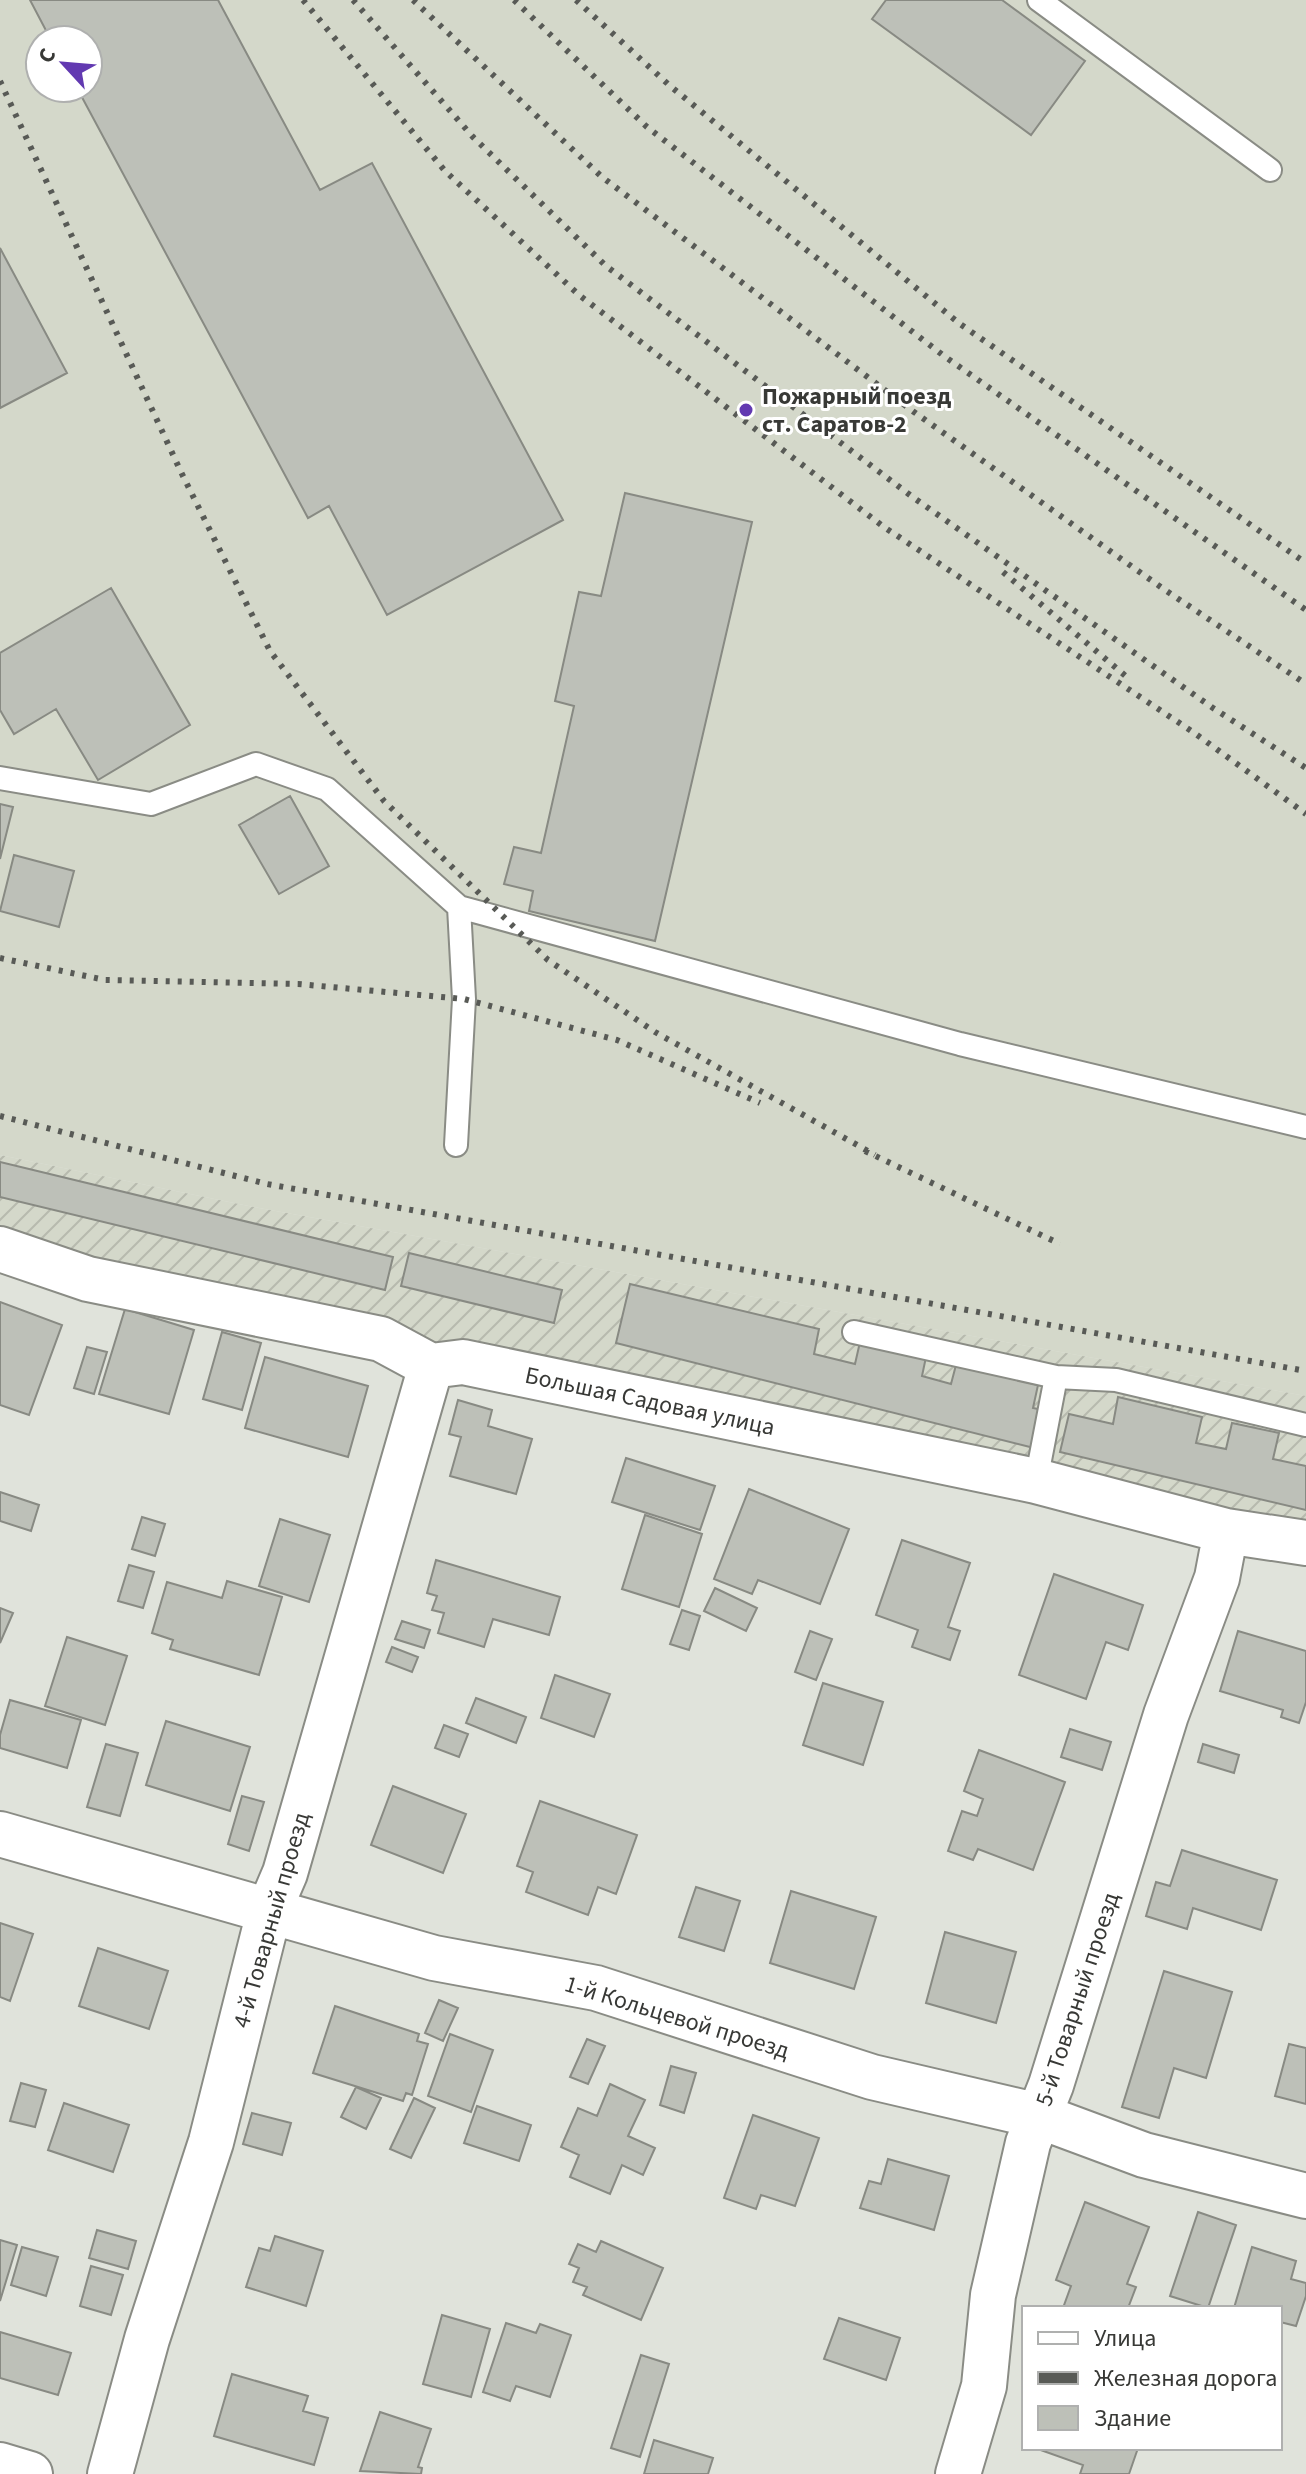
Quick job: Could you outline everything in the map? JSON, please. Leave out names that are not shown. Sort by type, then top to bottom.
[{"type":"street","points":[[0,1249],[88,1279],[381,1339],[431,1366]]},
{"type":"street","name":"Большая Садовая улица","points":[[431,1366],[463,1362],[1036,1481],[1226,1531],[1306,1543]]},
{"type":"street","name":"4-й Товарный проезд","points":[[110,2474],[147,2339],[211,2142],[270,1908],[285,1873],[431,1366]]},
{"type":"street","name":"5-й Товарный проезд","points":[[958,2474],[984,2386],[993,2295],[1028,2143],[1166,1715],[1217,1578],[1226,1531]]},
{"type":"street","name":"1-й Кольцевой проезд","points":[[0,1834],[270,1908],[434,1958],[596,1988],[872,2077],[1039,2116],[1144,2155],[1306,2196]]},
{"type":"street","points":[[0,2465],[30,2474]]},
{"type":"lane","points":[[1039,0],[1270,170]]},
{"type":"lane","points":[[0,778],[151,804],[256,764],[327,789],[459,907],[960,1044],[1306,1127]]},
{"type":"lane","points":[[456,1145],[464,999],[459,907]]},
{"type":"lane","points":[[854,1332],[1056,1377],[1116,1380],[1306,1425]]},
{"type":"lane","points":[[1036,1481],[1056,1377]]},
{"type":"shaded area","points":[[0,0],[1306,0],[1306,1396],[259,1208],[0,1155]]},
{"type":"shaded area","points":[[0,1155],[259,1208],[1306,1396],[1306,1526],[434,1345],[95,1259],[0,1229]]},
{"type":"building","points":[[30,0],[218,0],[320,190],[372,163],[563,520],[387,615],[329,506],[308,518],[86,104],[104,104],[104,24],[43,24]]},
{"type":"building","points":[[886,0],[1002,0],[1085,61],[1031,135],[872,19]]},
{"type":"building","points":[[0,248],[67,373],[0,408]]},
{"type":"building","points":[[625,493],[752,522],[655,941],[529,911],[533,891],[504,884],[514,847],[541,853],[574,706],[555,701],[579,592],[601,596]]},
{"type":"building","points":[[111,588],[190,725],[98,780],[56,709],[14,734],[0,710],[0,653]]},
{"type":"building","points":[[290,796],[329,866],[279,894],[239,825]]},
{"type":"building","points":[[0,804],[13,807],[0,859]]},
{"type":"building","points":[[14,855],[74,871],[59,927],[0,911]]},
{"type":"building","points":[[0,1162],[393,1257],[385,1290],[0,1197]]},
{"type":"building","points":[[409,1253],[562,1290],[554,1323],[401,1286]]},
{"type":"building","points":[[630,1284],[819,1329],[814,1354],[855,1364],[860,1342],[926,1357],[922,1376],[951,1384],[956,1365],[1038,1385],[1033,1408],[1043,1410],[1034,1448],[616,1343]]},
{"type":"building","points":[[0,1302],[62,1325],[29,1415],[0,1405]]},
{"type":"building","points":[[125,1309],[194,1330],[169,1414],[99,1394]]},
{"type":"building","points":[[222,1332],[261,1343],[242,1410],[203,1399]]},
{"type":"building","points":[[87,1347],[107,1352],[94,1394],[74,1388]]},
{"type":"building","points":[[265,1357],[368,1386],[348,1457],[245,1428]]},
{"type":"building","points":[[1118,1397],[1202,1417],[1196,1443],[1226,1449],[1232,1423],[1279,1433],[1273,1459],[1306,1466],[1306,1510],[1060,1452],[1069,1414],[1113,1424]]},
{"type":"building","points":[[458,1400],[492,1410],[488,1426],[532,1439],[516,1494],[450,1476],[461,1437],[449,1434]]},
{"type":"building","points":[[626,1458],[715,1486],[700,1530],[612,1502]]},
{"type":"building","points":[[749,1489],[849,1529],[820,1604],[758,1580],[752,1594],[714,1579]]},
{"type":"building","points":[[0,1492],[39,1505],[31,1531],[0,1521]]},
{"type":"building","points":[[645,1515],[702,1534],[679,1607],[622,1589]]},
{"type":"building","points":[[142,1517],[165,1524],[155,1556],[132,1549]]},
{"type":"building","points":[[280,1519],[330,1535],[309,1602],[259,1586]]},
{"type":"building","points":[[902,1540],[970,1563],[948,1627],[960,1631],[950,1660],[912,1647],[918,1630],[876,1615]]},
{"type":"building","points":[[436,1560],[560,1597],[549,1635],[493,1619],[484,1647],[438,1633],[444,1613],[432,1610],[437,1596],[427,1593]]},
{"type":"building","points":[[129,1565],[154,1572],[143,1608],[118,1601]]},
{"type":"building","points":[[1054,1574],[1143,1605],[1128,1650],[1106,1642],[1086,1699],[1019,1675]]},
{"type":"building","points":[[227,1581],[282,1597],[259,1675],[170,1649],[173,1640],[152,1633],[167,1582],[222,1598]]},
{"type":"building","points":[[715,1588],[757,1608],[746,1631],[704,1611]]},
{"type":"building","points":[[0,1608],[13,1613],[0,1643]]},
{"type":"building","points":[[682,1610],[700,1616],[689,1650],[670,1644]]},
{"type":"building","points":[[402,1621],[430,1630],[424,1648],[395,1639]]},
{"type":"building","points":[[810,1631],[832,1639],[816,1680],[795,1672]]},
{"type":"building","points":[[1238,1631],[1306,1651],[1306,1702],[1299,1723],[1281,1717],[1283,1710],[1220,1691]]},
{"type":"building","points":[[67,1637],[127,1656],[105,1725],[45,1706]]},
{"type":"building","points":[[392,1647],[418,1657],[412,1672],[386,1662]]},
{"type":"building","points":[[555,1675],[610,1694],[594,1737],[541,1718]]},
{"type":"building","points":[[823,1683],[883,1702],[863,1765],[803,1745]]},
{"type":"building","points":[[476,1698],[526,1717],[516,1743],[466,1723]]},
{"type":"building","points":[[10,1700],[81,1720],[67,1768],[0,1748],[0,1735]]},
{"type":"building","points":[[166,1721],[250,1747],[230,1811],[146,1785]]},
{"type":"building","points":[[444,1725],[468,1734],[459,1757],[435,1748]]},
{"type":"building","points":[[1070,1729],[1111,1742],[1102,1770],[1061,1757]]},
{"type":"building","points":[[106,1744],[138,1753],[120,1816],[87,1807]]},
{"type":"building","points":[[1203,1744],[1239,1755],[1234,1773],[1198,1762]]},
{"type":"building","points":[[979,1750],[1065,1782],[1033,1870],[978,1849],[973,1860],[948,1851],[962,1811],[977,1816],[983,1799],[964,1791]]},
{"type":"building","points":[[393,1786],[466,1814],[443,1873],[371,1845]]},
{"type":"building","points":[[242,1796],[264,1802],[249,1851],[228,1844]]},
{"type":"building","points":[[540,1801],[637,1835],[616,1894],[598,1887],[588,1915],[526,1892],[533,1872],[517,1866]]},
{"type":"building","points":[[1182,1850],[1277,1880],[1261,1930],[1193,1908],[1187,1929],[1146,1916],[1156,1882],[1170,1886]]},
{"type":"building","points":[[696,1887],[740,1901],[724,1951],[679,1937]]},
{"type":"building","points":[[791,1891],[876,1917],[854,1989],[770,1963]]},
{"type":"building","points":[[0,1923],[33,1934],[10,2001],[0,1997]]},
{"type":"building","points":[[945,1932],[1016,1952],[996,2023],[926,2003]]},
{"type":"building","points":[[98,1948],[168,1971],[149,2029],[79,2006]]},
{"type":"building","points":[[1164,1971],[1232,1992],[1206,2078],[1174,2068],[1159,2118],[1122,2107]]},
{"type":"building","points":[[439,2000],[458,2008],[443,2041],[425,2033]]},
{"type":"building","points":[[335,2006],[419,2034],[417,2041],[428,2044],[412,2095],[406,2093],[403,2101],[313,2073]]},
{"type":"building","points":[[450,2034],[493,2050],[471,2112],[428,2096]]},
{"type":"building","points":[[587,2039],[605,2046],[588,2084],[570,2077]]},
{"type":"building","points":[[1289,2044],[1306,2048],[1306,2104],[1275,2096]]},
{"type":"building","points":[[671,2066],[696,2073],[684,2113],[660,2105]]},
{"type":"building","points":[[21,2083],[46,2090],[35,2127],[10,2121]]},
{"type":"building","points":[[610,2084],[645,2100],[628,2136],[655,2148],[643,2175],[622,2165],[610,2194],[570,2177],[579,2155],[561,2147],[578,2108],[597,2116]]},
{"type":"building","points":[[356,2087],[381,2098],[366,2129],[341,2117]]},
{"type":"building","points":[[414,2098],[435,2108],[411,2158],[390,2149]]},
{"type":"building","points":[[64,2103],[129,2125],[113,2172],[48,2150]]},
{"type":"building","points":[[477,2106],[531,2125],[519,2161],[464,2143]]},
{"type":"building","points":[[252,2113],[291,2123],[282,2155],[243,2144]]},
{"type":"building","points":[[753,2115],[819,2138],[795,2206],[761,2195],[756,2209],[724,2198]]},
{"type":"building","points":[[888,2159],[949,2176],[934,2230],[860,2208],[869,2181],[881,2184]]},
{"type":"building","points":[[1085,2202],[1149,2227],[1127,2284],[1136,2287],[1129,2306],[1064,2306],[1071,2286],[1056,2280]]},
{"type":"building","points":[[1198,2212],[1236,2225],[1209,2306],[1170,2296]]},
{"type":"building","points":[[97,2230],[136,2241],[128,2269],[89,2258]]},
{"type":"building","points":[[275,2236],[323,2251],[306,2306],[246,2287],[259,2248],[270,2251]]},
{"type":"building","points":[[0,2240],[17,2245],[0,2301]]},
{"type":"building","points":[[601,2241],[663,2268],[641,2320],[583,2295],[587,2287],[573,2282],[579,2268],[569,2264],[578,2244],[596,2252]]},
{"type":"building","points":[[22,2247],[58,2257],[46,2296],[11,2285]]},
{"type":"building","points":[[1252,2247],[1296,2261],[1291,2279],[1306,2283],[1306,2296],[1296,2326],[1282,2322],[1282,2306],[1235,2306]]},
{"type":"building","points":[[91,2266],[123,2275],[111,2315],[80,2306]]},
{"type":"building","points":[[442,2315],[490,2329],[471,2397],[423,2384]]},
{"type":"building","points":[[839,2318],[900,2338],[886,2380],[824,2359]]},
{"type":"building","points":[[506,2323],[536,2333],[540,2324],[571,2335],[550,2397],[516,2386],[510,2401],[483,2392]]},
{"type":"building","points":[[0,2332],[71,2353],[58,2395],[0,2378]]},
{"type":"building","points":[[641,2355],[669,2364],[640,2457],[611,2448]]},
{"type":"building","points":[[232,2374],[308,2396],[303,2411],[328,2418],[314,2465],[214,2436]]},
{"type":"building","points":[[380,2412],[431,2429],[418,2467],[422,2468],[421,2474],[360,2471]]},
{"type":"building","points":[[654,2440],[713,2458],[708,2474],[644,2474]]},
{"type":"building","points":[[1041,2450],[1137,2450],[1129,2474],[1080,2474],[1083,2465]]},
{"type":"railway","points":[[303,0],[445,171],[579,295],[884,527],[1193,732],[1306,814]]},
{"type":"railway","points":[[353,0],[473,137],[606,266],[914,498],[1213,708],[1306,768]]},
{"type":"railway","points":[[413,0],[602,177],[914,412],[1165,590],[1306,684]]},
{"type":"railway","points":[[514,0],[647,127],[944,356],[1306,610]]},
{"type":"railway","points":[[576,0],[669,85],[960,324],[1306,563]]},
{"type":"railway","points":[[0,81],[181,472],[270,651],[384,801],[548,960],[655,1032],[875,1155]]},
{"type":"railway","points":[[1003,572],[1128,678]]},
{"type":"railway","points":[[0,958],[105,980],[298,984],[464,999],[617,1040],[760,1103]]},
{"type":"railway","points":[[0,1116],[267,1184],[1306,1371]]},
{"type":"railway","points":[[865,1151],[1060,1244]]},
{"type":"place","name":"Пожарный поезд ст. Саратов-2","points":[[746,410]]}]
